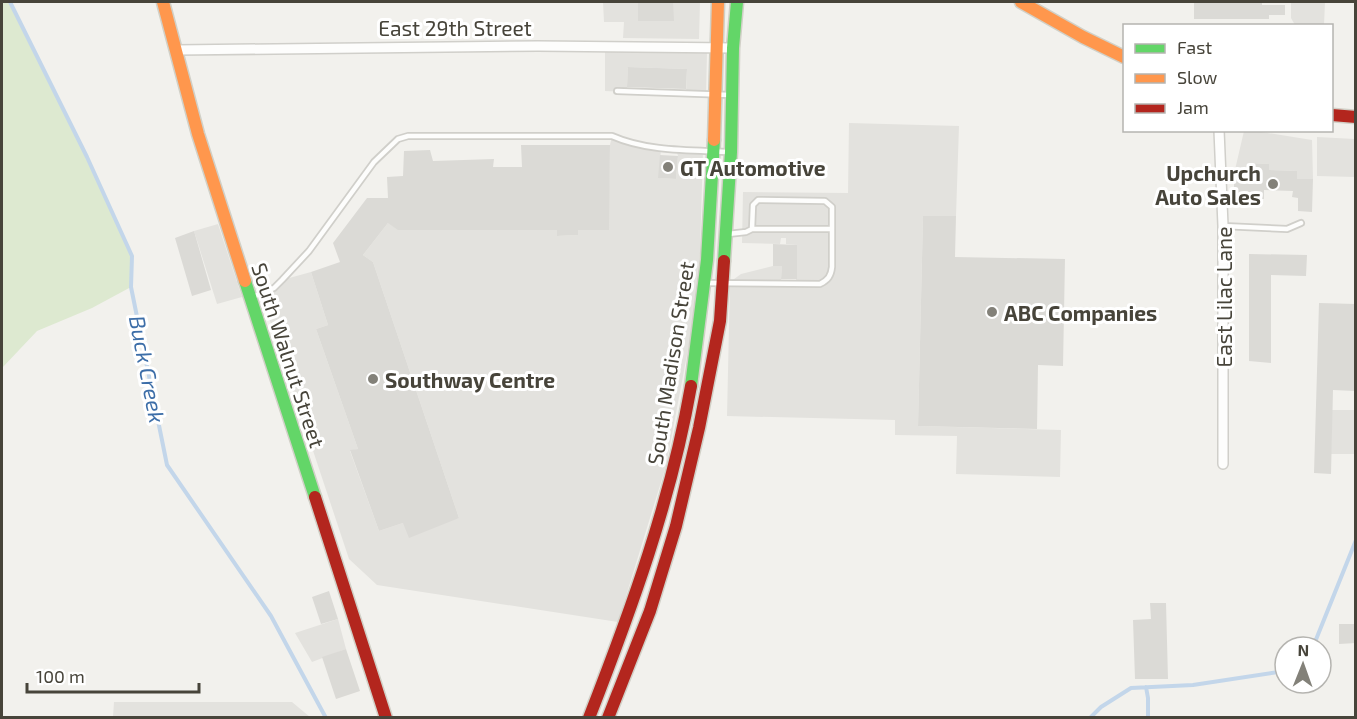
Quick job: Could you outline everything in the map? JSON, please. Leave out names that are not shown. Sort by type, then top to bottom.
[{"type":"main road","name":"South Walnut Street","points":[[163,2],[198,134],[386,717]]},
{"type":"main road","name":"South Madison Street","points":[[589,717],[624,630],[668,492],[686,414],[710,235],[718,2]]},
{"type":"main road","name":"South Madison Street","points":[[608,717],[650,611],[676,526],[699,428],[720,321],[731,152],[733,48],[737,2]]},
{"type":"main road","points":[[1021,2],[1083,37],[1123,56]]},
{"type":"main road","points":[[1333,115],[1356,117]]},
{"type":"street","name":"East 29th Street","points":[[177,50],[538,46],[733,48]]},
{"type":"street","name":"East Lilac Lane","points":[[1219,132],[1223,226],[1222,464]]},
{"type":"lane","points":[[617,91],[732,95]]},
{"type":"lane","points":[[250,298],[274,288],[309,251],[374,162],[398,139],[408,136],[612,136],[626,142],[653,147],[731,152]]},
{"type":"lane","points":[[704,283],[820,284],[831,275],[832,207],[825,201],[758,200],[753,205],[752,229]]},
{"type":"lane","points":[[1223,226],[1287,229],[1301,223]]},
{"type":"lane","points":[[726,234],[746,232],[752,229],[832,229]]},
{"type":"green space","points":[[2,2],[10,2],[132,256],[131,287],[92,308],[37,331],[2,368]]},
{"type":"shaded area","points":[[603,2],[638,2],[638,21],[673,21],[673,2],[700,2],[699,39],[623,38],[624,22],[604,22]]},
{"type":"shaded area","points":[[1291,2],[1325,2],[1324,24],[1294,24],[1291,18]]},
{"type":"shaded area","points":[[605,51],[707,53],[706,95],[686,94],[687,69],[628,67],[627,92],[605,91]]},
{"type":"shaded area","points":[[849,123],[959,126],[956,216],[923,216],[918,426],[1061,430],[1060,477],[956,474],[957,436],[895,435],[895,420],[727,416],[730,282],[741,274],[782,266],[781,282],[796,282],[797,245],[786,244],[786,238],[781,238],[780,244],[742,243],[743,192],[848,193]]},
{"type":"shaded area","points":[[1244,132],[1261,132],[1312,140],[1313,179],[1297,179],[1297,171],[1269,170],[1269,164],[1249,163],[1248,175],[1234,174]]},
{"type":"shaded area","points":[[612,136],[661,148],[659,178],[676,179],[678,156],[676,149],[703,150],[700,253],[690,339],[666,466],[618,622],[377,585],[349,559],[261,294],[274,288],[282,280],[311,272],[328,325],[316,329],[358,449],[350,451],[379,531],[403,523],[459,518],[373,262],[363,255],[388,223],[557,230],[558,236],[578,235],[578,230],[608,230]]},
{"type":"shaded area","points":[[1317,137],[1355,139],[1355,177],[1317,176]]},
{"type":"shaded area","points":[[218,224],[242,297],[217,304],[194,231]]},
{"type":"shaded area","points":[[1332,410],[1355,410],[1355,454],[1331,454]]},
{"type":"shaded area","points":[[338,619],[346,649],[312,662],[295,633]]},
{"type":"shaded area","points":[[114,702],[292,702],[310,717],[113,717]]},
{"type":"building","points":[[638,2],[673,2],[674,21],[638,21]]},
{"type":"building","points":[[1194,2],[1262,2],[1262,5],[1285,5],[1285,15],[1269,15],[1269,19],[1194,19]]},
{"type":"building","points":[[628,67],[687,69],[686,89],[627,87]]},
{"type":"building","name":"Southway Centre","points":[[521,145],[610,145],[609,230],[578,230],[578,235],[557,236],[557,230],[398,230],[388,223],[363,255],[373,262],[459,518],[409,538],[403,523],[379,531],[350,450],[358,449],[316,329],[328,325],[311,272],[340,262],[333,243],[367,198],[388,198],[387,177],[403,176],[404,151],[430,150],[433,161],[494,159],[493,167],[522,167]]},
{"type":"building","name":"GT Automotive","points":[[660,155],[678,156],[676,179],[658,178]]},
{"type":"building","name":"Upchurch Auto Sales","points":[[1248,163],[1269,164],[1269,170],[1297,171],[1297,179],[1313,179],[1312,212],[1298,211],[1298,198],[1292,197],[1293,191],[1264,190],[1264,199],[1248,198],[1248,194],[1234,193],[1234,174],[1248,175]]},
{"type":"building","name":"ABC Companies","points":[[923,216],[956,216],[955,257],[1065,259],[1063,366],[1038,365],[1037,429],[918,426]]},
{"type":"building","points":[[194,231],[211,290],[192,296],[175,238]]},
{"type":"building","points":[[773,244],[797,245],[797,279],[781,279],[782,266],[773,266]]},
{"type":"building","points":[[1249,254],[1307,255],[1306,276],[1271,275],[1271,363],[1249,361]]},
{"type":"building","points":[[1319,303],[1356,304],[1355,391],[1333,390],[1331,474],[1314,473]]},
{"type":"building","points":[[329,591],[338,619],[321,624],[312,597]]},
{"type":"building","points":[[1150,603],[1166,603],[1168,679],[1135,679],[1133,620],[1151,619]]},
{"type":"building","points":[[1339,624],[1356,624],[1356,643],[1339,644]]},
{"type":"building","points":[[346,649],[360,691],[336,699],[322,657]]},
{"type":"waterway","name":"Buck Creek","points":[[10,2],[87,157],[132,256],[131,287],[167,465],[271,616],[326,718]]},
{"type":"waterway","points":[[1318,635],[1356,540]]},
{"type":"waterway","points":[[1090,718],[1101,707],[1131,688],[1193,685],[1273,673]]},
{"type":"waterway","points":[[1146,687],[1148,718]]},
{"type":"traffic: fast","points":[[724,261],[737,2]]},
{"type":"traffic: fast","points":[[691,386],[707,260],[714,140]]},
{"type":"traffic: fast","points":[[245,281],[315,497]]},
{"type":"traffic: slow","points":[[163,2],[198,134],[245,281]]},
{"type":"traffic: slow","points":[[714,140],[718,2]]},
{"type":"traffic: slow","points":[[1021,2],[1123,57]]},
{"type":"traffic: jam","points":[[1333,115],[1356,117]]},
{"type":"traffic: jam","points":[[608,718],[650,611],[676,526],[699,428],[720,321],[724,261]]},
{"type":"traffic: jam","points":[[589,718],[620,637],[661,513],[683,429],[691,386]]},
{"type":"traffic: jam","points":[[315,497],[386,718]]},
{"type":"place","name":"GT Automotive","points":[[668,167]]},
{"type":"place","name":"Upchurch Auto Sales","points":[[1273,184]]},
{"type":"place","name":"ABC Companies","points":[[992,312]]},
{"type":"place","name":"Southway Centre","points":[[373,379]]}]
